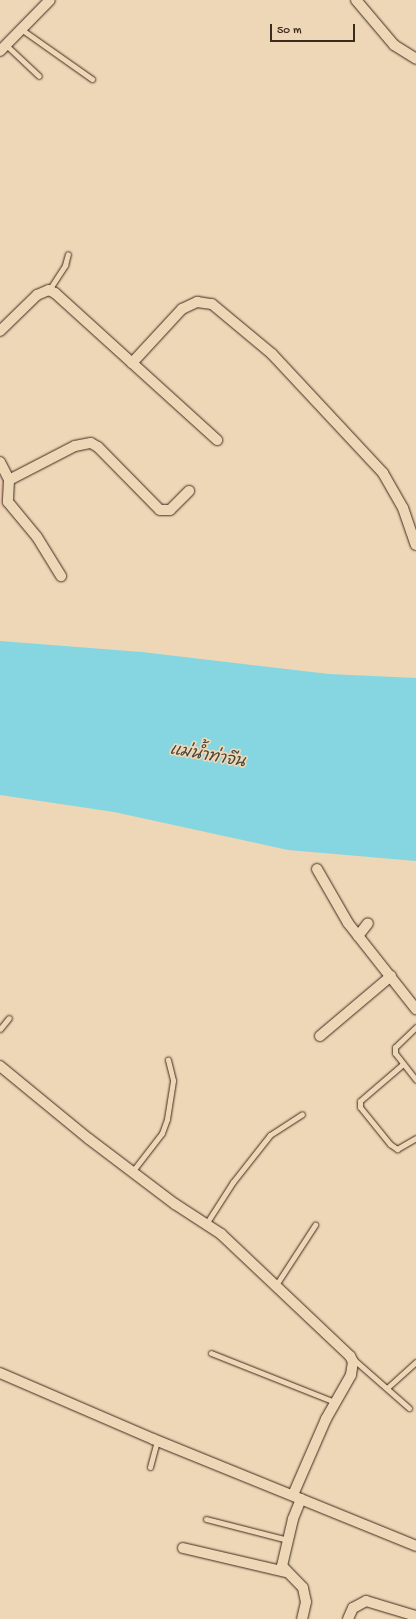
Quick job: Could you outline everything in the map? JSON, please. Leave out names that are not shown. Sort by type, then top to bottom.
[{"type":"street","points":[[3,48],[50,0]]},
{"type":"street","points":[[356,0],[394,46],[416,59]]},
{"type":"street","points":[[0,331],[37,295],[49,290],[63,299],[217,440]]},
{"type":"street","points":[[132,363],[182,309],[197,302],[212,304],[272,354],[383,473],[403,508],[416,545]]},
{"type":"street","points":[[9,480],[75,446],[91,443],[98,447],[160,510],[170,510],[189,491]]},
{"type":"street","points":[[0,462],[9,480],[8,502],[37,537],[61,576]]},
{"type":"street","points":[[317,869],[337,906],[358,936],[392,976],[416,1009]]},
{"type":"street","points":[[358,936],[368,923]]},
{"type":"street","points":[[320,1036],[392,976]]},
{"type":"street","points":[[0,1066],[132,1172],[206,1224],[276,1285],[350,1356],[353,1362],[351,1375],[335,1402],[297,1497],[288,1540],[282,1559],[286,1572]]},
{"type":"street","points":[[0,1373],[157,1441],[416,1546]]},
{"type":"street","points":[[183,1548],[286,1572],[300,1583],[306,1594],[302,1619]]},
{"type":"street","points":[[348,1619],[353,1608],[366,1601],[416,1616]]},
{"type":"lane","points":[[21,29],[92,79]]},
{"type":"lane","points":[[3,48],[39,76]]},
{"type":"lane","points":[[49,290],[66,265],[68,254]]},
{"type":"lane","points":[[0,1029],[9,1018]]},
{"type":"lane","points":[[416,1027],[395,1047],[395,1053],[416,1080]]},
{"type":"lane","points":[[132,1172],[162,1133],[167,1119],[173,1080],[168,1060]]},
{"type":"lane","points":[[403,1064],[360,1102],[360,1107],[397,1149],[416,1138]]},
{"type":"lane","points":[[206,1224],[233,1182],[270,1136],[302,1114]]},
{"type":"lane","points":[[276,1285],[315,1225]]},
{"type":"lane","points":[[211,1353],[335,1402]]},
{"type":"lane","points":[[350,1356],[409,1408]]},
{"type":"lane","points":[[388,1388],[416,1362]]},
{"type":"lane","points":[[150,1467],[157,1441]]},
{"type":"lane","points":[[206,1519],[288,1540]]},
{"type":"shaded area","points":[[0,462],[15,503],[0,510]]},
{"type":"water","name":"แม่น้ำท่าจีน","points":[[0,641],[142,652],[329,674],[416,678],[416,861],[288,850],[114,812],[0,795]]}]
